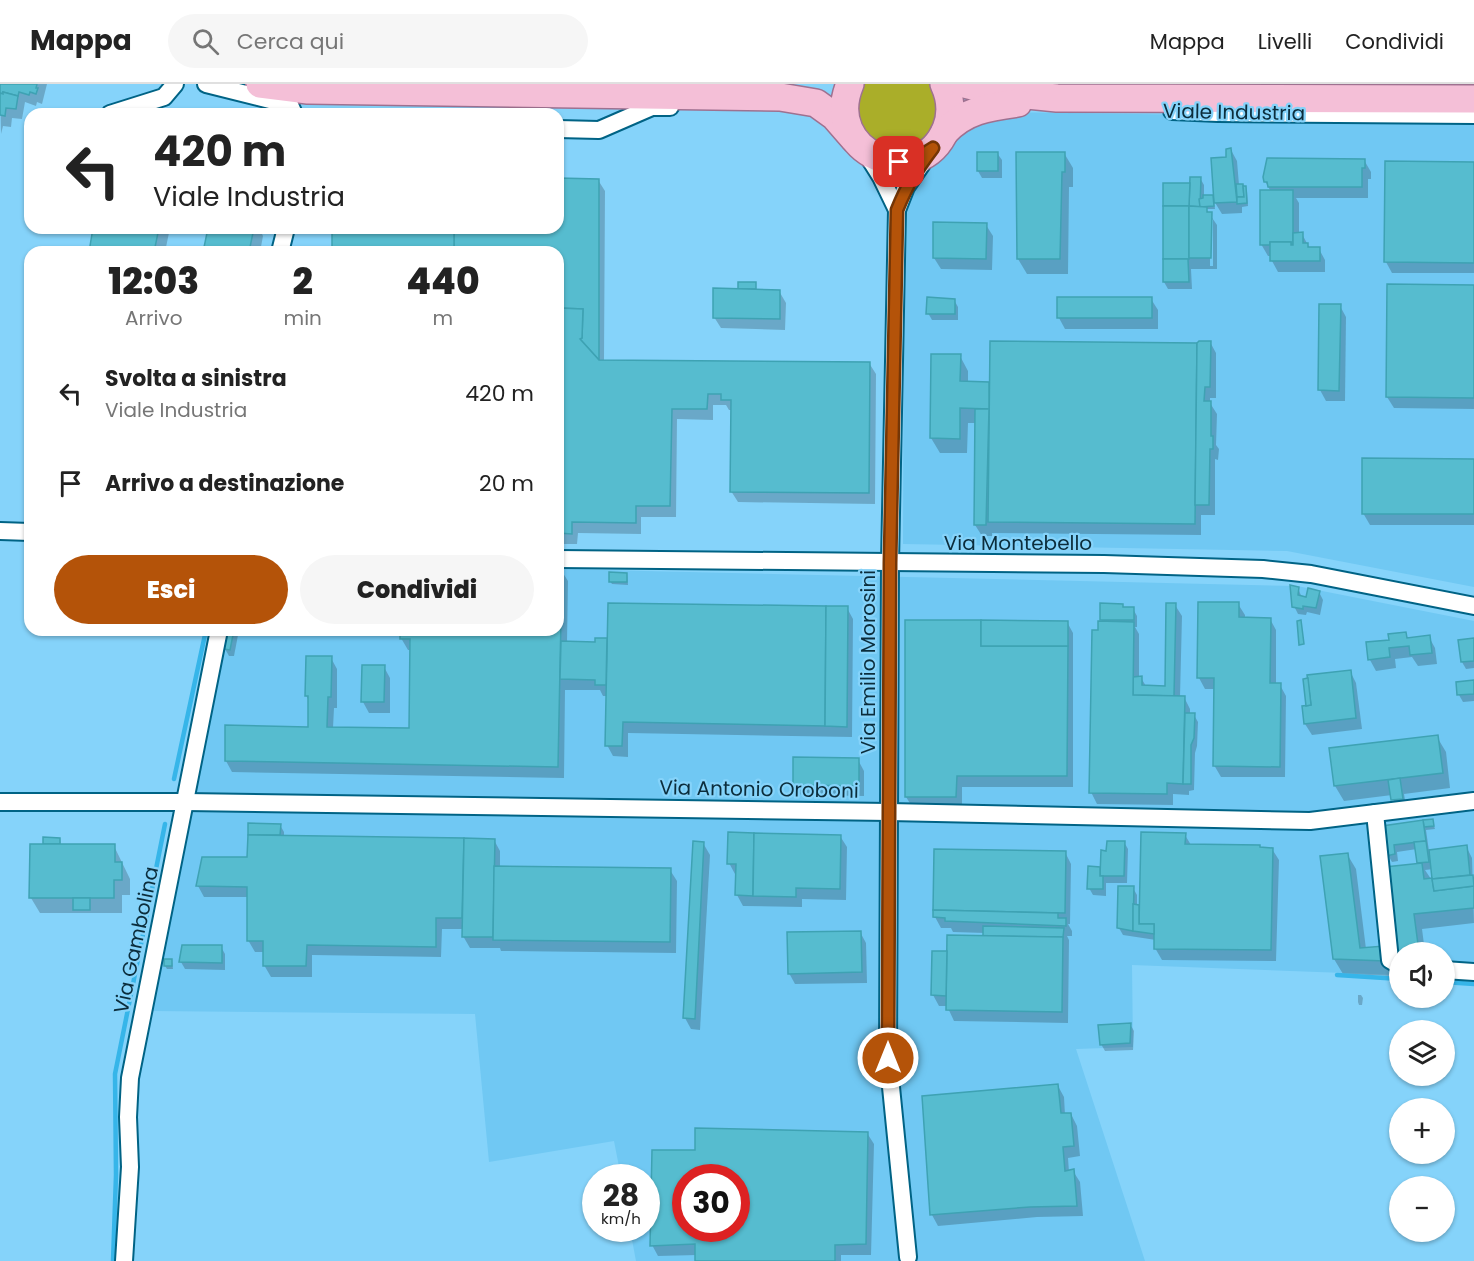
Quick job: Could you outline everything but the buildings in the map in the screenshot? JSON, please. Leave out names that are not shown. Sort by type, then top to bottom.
[{"type":"main road","name":"Viale Industria","points":[[260,84],[308,90],[780,97],[816,103],[834,116],[859,144],[880,159],[899,162],[917,158],[939,140],[955,121],[974,111],[994,106],[1057,98]]},
{"type":"main road","name":"Viale Industria","points":[[780,97],[830,84]]},
{"type":"main road","points":[[850,84],[844,102],[844,112],[849,131],[859,144]]},
{"type":"main road","points":[[939,140],[950,112],[950,101],[944,84]]},
{"type":"main road","name":"Viale Industria","points":[[964,84],[996,92],[1057,98],[1474,99]]},
{"type":"street","points":[[128,108],[164,96],[175,84]]},
{"type":"street","points":[[206,84],[290,105],[291,108]]},
{"type":"street","points":[[537,84],[564,93]]},
{"type":"street","points":[[1314,98],[1335,86],[1474,85]]},
{"type":"street","points":[[564,129],[599,129],[652,107],[741,105],[780,97]]},
{"type":"street","name":"Viale Industria","points":[[994,106],[1218,113],[1474,116]]},
{"type":"street","name":"Via Emilio Morosini","points":[[908,1257],[888,1058],[890,563],[897,210],[910,180],[939,140]]},
{"type":"street","name":"Via Emilio Morosini","points":[[859,144],[881,177],[897,210]]},
{"type":"street","points":[[0,531],[24,532]]},
{"type":"street","name":"Via Montebello","points":[[564,559],[1104,564],[1263,569],[1311,574],[1474,606]]},
{"type":"street","name":"Via Gambolina","points":[[124,1261],[130,1167],[128,1117],[130,1078],[218,636]]},
{"type":"street","name":"Via Antonio Oroboni","points":[[0,802],[186,802],[889,812],[1310,821],[1474,801]]},
{"type":"street","points":[[1375,813],[1389,950]]},
{"type":"street","points":[[1455,971],[1474,972]]},
{"type":"shaded area","points":[[865,84],[933,84],[939,121],[917,147],[890,150],[867,137],[857,114],[862,88]]},
{"type":"shaded area","points":[[996,112],[1474,119],[1474,587],[1287,551],[903,544],[904,202],[925,173],[949,150],[964,129]]},
{"type":"shaded area","points":[[564,569],[1297,586],[1474,621],[1474,979],[1455,978],[1455,942],[1389,942],[1389,975],[1132,965],[1133,1047],[1076,1049],[1145,1261],[636,1261],[632,1242],[660,1242],[660,1164],[618,1164],[614,1141],[489,1162],[475,1014],[151,1011],[225,636],[564,636]]},
{"type":"waterway","points":[[174,779],[205,636]]},
{"type":"waterway","points":[[113,1261],[116,1175],[115,1074],[165,824]]},
{"type":"waterway","points":[[1337,975],[1389,978]]},
{"type":"waterway","points":[[1455,983],[1474,984]]},
{"type":"route","points":[[888,1058],[890,563],[897,210],[906,187],[933,148],[917,158],[899,162]]}]
